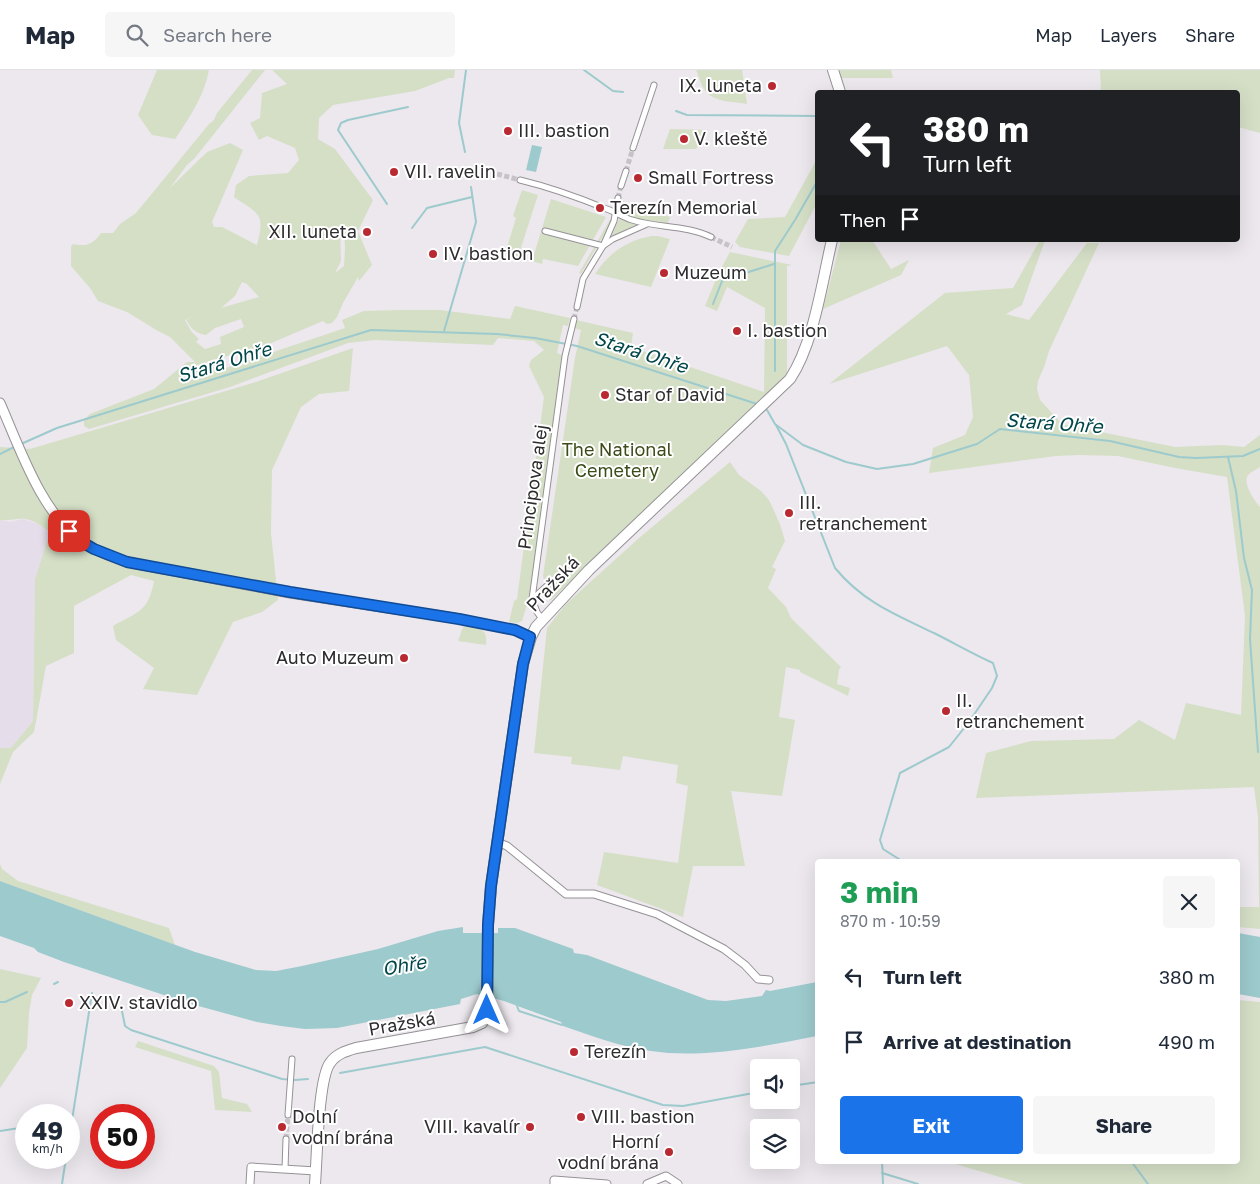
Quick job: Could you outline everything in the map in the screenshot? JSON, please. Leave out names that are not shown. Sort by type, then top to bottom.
[{"type":"main road","points":[[833,70],[839,90]]},
{"type":"main road","name":"Pražská","points":[[315,1184],[323,1085],[327,1066],[333,1059],[346,1051],[356,1048],[473,1027],[482,1023],[487,1016],[488,925],[491,886],[523,664],[530,637],[542,619],[589,570],[790,378],[801,360],[832,242]]},
{"type":"street","points":[[633,148],[654,85]]},
{"type":"street","points":[[621,186],[626,171]]},
{"type":"street","points":[[520,180],[606,208],[646,224],[703,233],[711,237]]},
{"type":"street","points":[[576,307],[583,279],[604,246],[617,214],[616,204],[618,198]]},
{"type":"street","points":[[545,230],[604,246],[619,236],[646,224]]},
{"type":"street","name":"Principova alej","points":[[532,599],[565,356],[574,319]]},
{"type":"street","points":[[0,403],[47,504],[69,531],[80,541],[94,549],[127,562],[290,592],[459,619],[515,630],[530,637]]},
{"type":"street","points":[[542,619],[532,599],[551,582]]},
{"type":"street","points":[[497,842],[507,846],[566,894],[594,894],[658,914],[724,949],[745,965],[758,979],[769,980]]},
{"type":"street","points":[[288,1115],[292,1059]]},
{"type":"street","points":[[285,1169],[286,1139]]},
{"type":"street","points":[[250,1184],[251,1167],[316,1171]]},
{"type":"street","points":[[646,1184],[666,1176],[678,1184]]},
{"type":"street","points":[[554,1184],[554,1180],[607,1184]]},
{"type":"shaded area","points":[[23,519],[38,524],[50,532],[35,579],[33,721],[11,748],[0,748],[0,520],[10,522]]},
{"type":"green space","points":[[157,70],[209,70],[200,97],[175,139],[152,135],[138,115]]},
{"type":"green space","points":[[252,70],[265,70],[170,188],[207,152],[230,143],[243,150],[212,222],[214,227],[222,227],[257,245],[260,220],[255,212],[234,197],[236,185],[249,176],[288,173],[299,160],[295,148],[267,136],[259,140],[250,123],[260,118],[262,93],[287,84],[272,70],[455,70],[454,78],[449,78],[415,91],[333,105],[319,118],[318,139],[335,149],[373,200],[358,231],[372,265],[359,281],[358,277],[332,323],[327,324],[323,321],[269,344],[203,363],[220,370],[345,328],[342,320],[364,311],[440,310],[510,319],[515,306],[570,318],[568,326],[563,325],[557,353],[562,355],[529,598],[522,621],[517,623],[509,622],[514,601],[517,599],[544,397],[529,366],[531,360],[544,350],[534,341],[498,338],[493,345],[375,340],[348,343],[230,387],[89,429],[84,426],[84,420],[90,414],[154,389],[187,362],[195,362],[170,337],[127,312],[98,301],[90,288],[71,266],[71,247],[73,244],[89,244],[101,233],[113,233],[120,224],[136,213],[214,120],[217,113]],"holes":[[[344,226],[344,266],[335,273],[341,261],[340,228]],[[242,282],[247,284],[259,297],[221,308],[235,296]],[[186,319],[196,332],[206,335],[215,328],[241,319],[244,327],[220,337],[221,344],[205,349],[196,342],[199,339],[191,331]]]},
{"type":"green space","points":[[696,70],[742,70],[747,104],[723,101],[712,97],[701,84]]},
{"type":"green space","points":[[840,70],[891,70],[893,78],[841,78]]},
{"type":"green space","points":[[1100,70],[1260,70],[1260,133],[1240,128],[1240,90],[1101,90]]},
{"type":"green space","name":"V. kleště","points":[[670,129],[708,130],[696,149],[663,149]]},
{"type":"green space","points":[[815,163],[815,207],[789,256],[740,247],[735,242],[748,219],[785,217]]},
{"type":"green space","points":[[522,190],[538,195],[518,257],[505,254],[516,218],[513,216]]},
{"type":"green space","points":[[551,199],[606,217],[578,266],[543,259],[542,264],[532,261]]},
{"type":"green space","points":[[619,200],[670,217],[668,223],[648,221],[624,215],[618,212]]},
{"type":"green space","points":[[611,218],[613,219],[581,274],[579,273]]},
{"type":"green space","points":[[619,219],[637,224],[613,236]]},
{"type":"green space","points":[[651,236],[670,239],[651,287],[595,274],[606,260],[619,249],[634,241]]},
{"type":"green space","points":[[840,242],[873,242],[891,269],[909,260],[901,275],[823,309]]},
{"type":"green space","points":[[1039,242],[1044,242],[1022,305],[1006,314],[1029,320],[1087,243],[1099,243],[1049,351],[1038,381],[1037,389],[1040,400],[1062,424],[1175,447],[1222,445],[1244,447],[1260,435],[1260,467],[1249,474],[1246,481],[1250,493],[1260,507],[1260,929],[1240,927],[1240,907],[1259,907],[1258,817],[1254,787],[976,798],[986,753],[1031,741],[1114,739],[1139,720],[1175,740],[1186,703],[1241,715],[1245,616],[1227,477],[1118,456],[1080,455],[1056,456],[929,473],[933,448],[965,435],[973,417],[969,375],[947,346],[829,384],[945,293],[1013,288]]},
{"type":"green space","name":"The National Cemetery","points":[[730,252],[792,265],[787,266],[787,374],[550,601],[543,576],[575,358],[581,330],[574,328],[576,320],[633,333],[631,347],[764,392],[765,308],[727,287],[717,311],[705,306],[718,274]]},
{"type":"green space","points":[[353,348],[349,391],[319,394],[301,407],[272,470],[271,533],[278,600],[262,612],[233,622],[197,695],[143,689],[154,668],[116,640],[113,626],[141,610],[149,599],[154,581],[131,575],[74,606],[74,653],[46,666],[34,732],[13,752],[0,784],[0,748],[11,748],[33,721],[35,579],[50,532],[28,520],[0,520],[0,447],[30,449],[256,382]]},
{"type":"green space","points":[[730,462],[739,475],[761,491],[769,500],[780,524],[785,541],[772,567],[776,569],[768,588],[786,607],[791,618],[841,667],[837,684],[850,688],[848,696],[800,672],[800,670],[786,667],[779,717],[795,720],[782,796],[731,791],[745,866],[693,866],[683,917],[597,885],[604,852],[678,863],[688,786],[676,783],[678,765],[623,756],[620,770],[571,764],[572,757],[534,753],[547,628],[566,604],[639,538]]},
{"type":"green space","points":[[467,626],[484,632],[486,645],[458,641],[463,627]]},
{"type":"green space","points":[[0,864],[2,869],[18,881],[169,928],[175,945],[0,881]]},
{"type":"green space","points":[[0,969],[41,978],[32,995],[27,1048],[0,1088]]},
{"type":"green space","points":[[1240,1000],[1260,1002],[1260,1184],[1024,1184],[955,1164],[1240,1164]]},
{"type":"green space","points":[[138,1041],[214,1066],[219,1072],[222,1098],[247,1104],[252,1112],[215,1110],[211,1071],[135,1047]]},
{"type":"water","points":[[532,145],[542,147],[536,172],[526,170]]},
{"type":"water","name":"Ohře","points":[[0,881],[195,952],[256,970],[276,971],[302,966],[378,949],[438,931],[463,927],[463,933],[498,933],[498,928],[515,928],[573,949],[574,953],[587,955],[708,1000],[726,1001],[762,996],[766,990],[770,991],[815,982],[815,1036],[756,1047],[713,1052],[671,1053],[651,1051],[629,1047],[596,1037],[563,1026],[561,1022],[504,1001],[477,994],[461,999],[460,1004],[337,1028],[305,1029],[257,1022],[191,1004],[64,962],[38,952],[34,948],[0,936]]},
{"type":"water","points":[[1240,933],[1260,937],[1260,998],[1240,994]]},
{"type":"waterway","points":[[465,152],[459,123],[466,70]]},
{"type":"waterway","points":[[584,70],[613,91],[623,92]]},
{"type":"waterway","points":[[387,204],[338,130],[341,123],[348,120],[408,107]]},
{"type":"waterway","points":[[676,111],[687,115],[815,116]]},
{"type":"waterway","points":[[775,371],[775,251],[815,185]]},
{"type":"waterway","points":[[444,331],[476,222],[471,187]]},
{"type":"waterway","points":[[412,228],[427,208],[472,197]]},
{"type":"waterway","points":[[736,276],[774,264]]},
{"type":"waterway","points":[[713,304],[722,281],[732,277]]},
{"type":"waterway","name":"Stará Ohře","points":[[21,444],[57,428],[371,330],[497,334],[535,338],[577,346],[757,404]]},
{"type":"waterway","name":"Stará Ohře","points":[[764,408],[775,424],[803,445],[846,462],[877,469],[913,464],[977,444],[1000,429],[1110,441],[1179,457],[1243,456],[1260,449]]},
{"type":"waterway","points":[[776,425],[786,444],[835,568],[869,599],[993,663],[997,676],[992,688],[949,747],[900,773],[880,840],[883,849],[899,859]]},
{"type":"waterway","name":"Stará Ohře","points":[[0,454],[14,447]]},
{"type":"waterway","points":[[1228,457],[1236,491],[1244,558],[1252,590],[1250,639],[1258,752]]},
{"type":"waterway","points":[[54,984],[58,982]]},
{"type":"waterway","points":[[0,1002],[5,1002],[27,992]]},
{"type":"waterway","points":[[75,1104],[92,993]]},
{"type":"waterway","points":[[517,1006],[519,1011],[562,1025]]},
{"type":"waterway","points":[[122,1011],[125,1026],[131,1030],[282,1079],[308,1079]]},
{"type":"waterway","points":[[340,1073],[485,1047],[663,1105],[683,1106],[750,1094]]},
{"type":"waterway","points":[[800,1085],[815,1082]]},
{"type":"waterway","points":[[0,1131],[15,1129]]},
{"type":"waterway","points":[[882,1164],[883,1184]]},
{"type":"waterway","points":[[1133,1164],[1148,1184]]},
{"type":"waterway","points":[[62,1184],[64,1169]]},
{"type":"waterway","points":[[882,1173],[918,1184]]},
{"type":"tunnel","points":[[626,171],[633,148]]},
{"type":"tunnel","points":[[497,174],[520,180]]},
{"type":"tunnel","points":[[618,198],[621,186]]},
{"type":"tunnel","points":[[711,237],[732,247]]},
{"type":"tunnel","points":[[574,319],[577,307]]},
{"type":"tunnel","points":[[286,1139],[288,1115]]},
{"type":"place","name":"IX. luneta","points":[[772,86]]},
{"type":"place","name":"III. bastion","points":[[508,131]]},
{"type":"place","name":"V. kleště","points":[[684,139]]},
{"type":"place","name":"VII. ravelin","points":[[394,172]]},
{"type":"place","name":"Small Fortress","points":[[638,178]]},
{"type":"place","name":"Terezín Memorial","points":[[600,208]]},
{"type":"place","name":"XII. luneta","points":[[367,232]]},
{"type":"place","name":"IV. bastion","points":[[433,254]]},
{"type":"place","name":"Muzeum","points":[[664,273]]},
{"type":"place","name":"I. bastion","points":[[737,331]]},
{"type":"place","name":"Star of David","points":[[605,395]]},
{"type":"place","name":"III. retranchement","points":[[789,513]]},
{"type":"place","name":"Auto Muzeum","points":[[404,658]]},
{"type":"place","name":"II. retranchement","points":[[946,711]]},
{"type":"place","name":"XXIV. stavidlo","points":[[69,1003]]},
{"type":"place","name":"Terezín","points":[[574,1052]]},
{"type":"place","name":"VIII. bastion","points":[[581,1117]]},
{"type":"place","name":"Dolní vodní brána","points":[[282,1127]]},
{"type":"place","name":"VIII. kavalír","points":[[530,1127]]},
{"type":"place","name":"Horní vodní brána","points":[[669,1152]]},
{"type":"route","points":[[69,531],[80,541],[94,549],[127,562],[290,592],[459,619],[515,630],[530,637],[523,664],[491,886],[488,925],[487,1010]]}]
